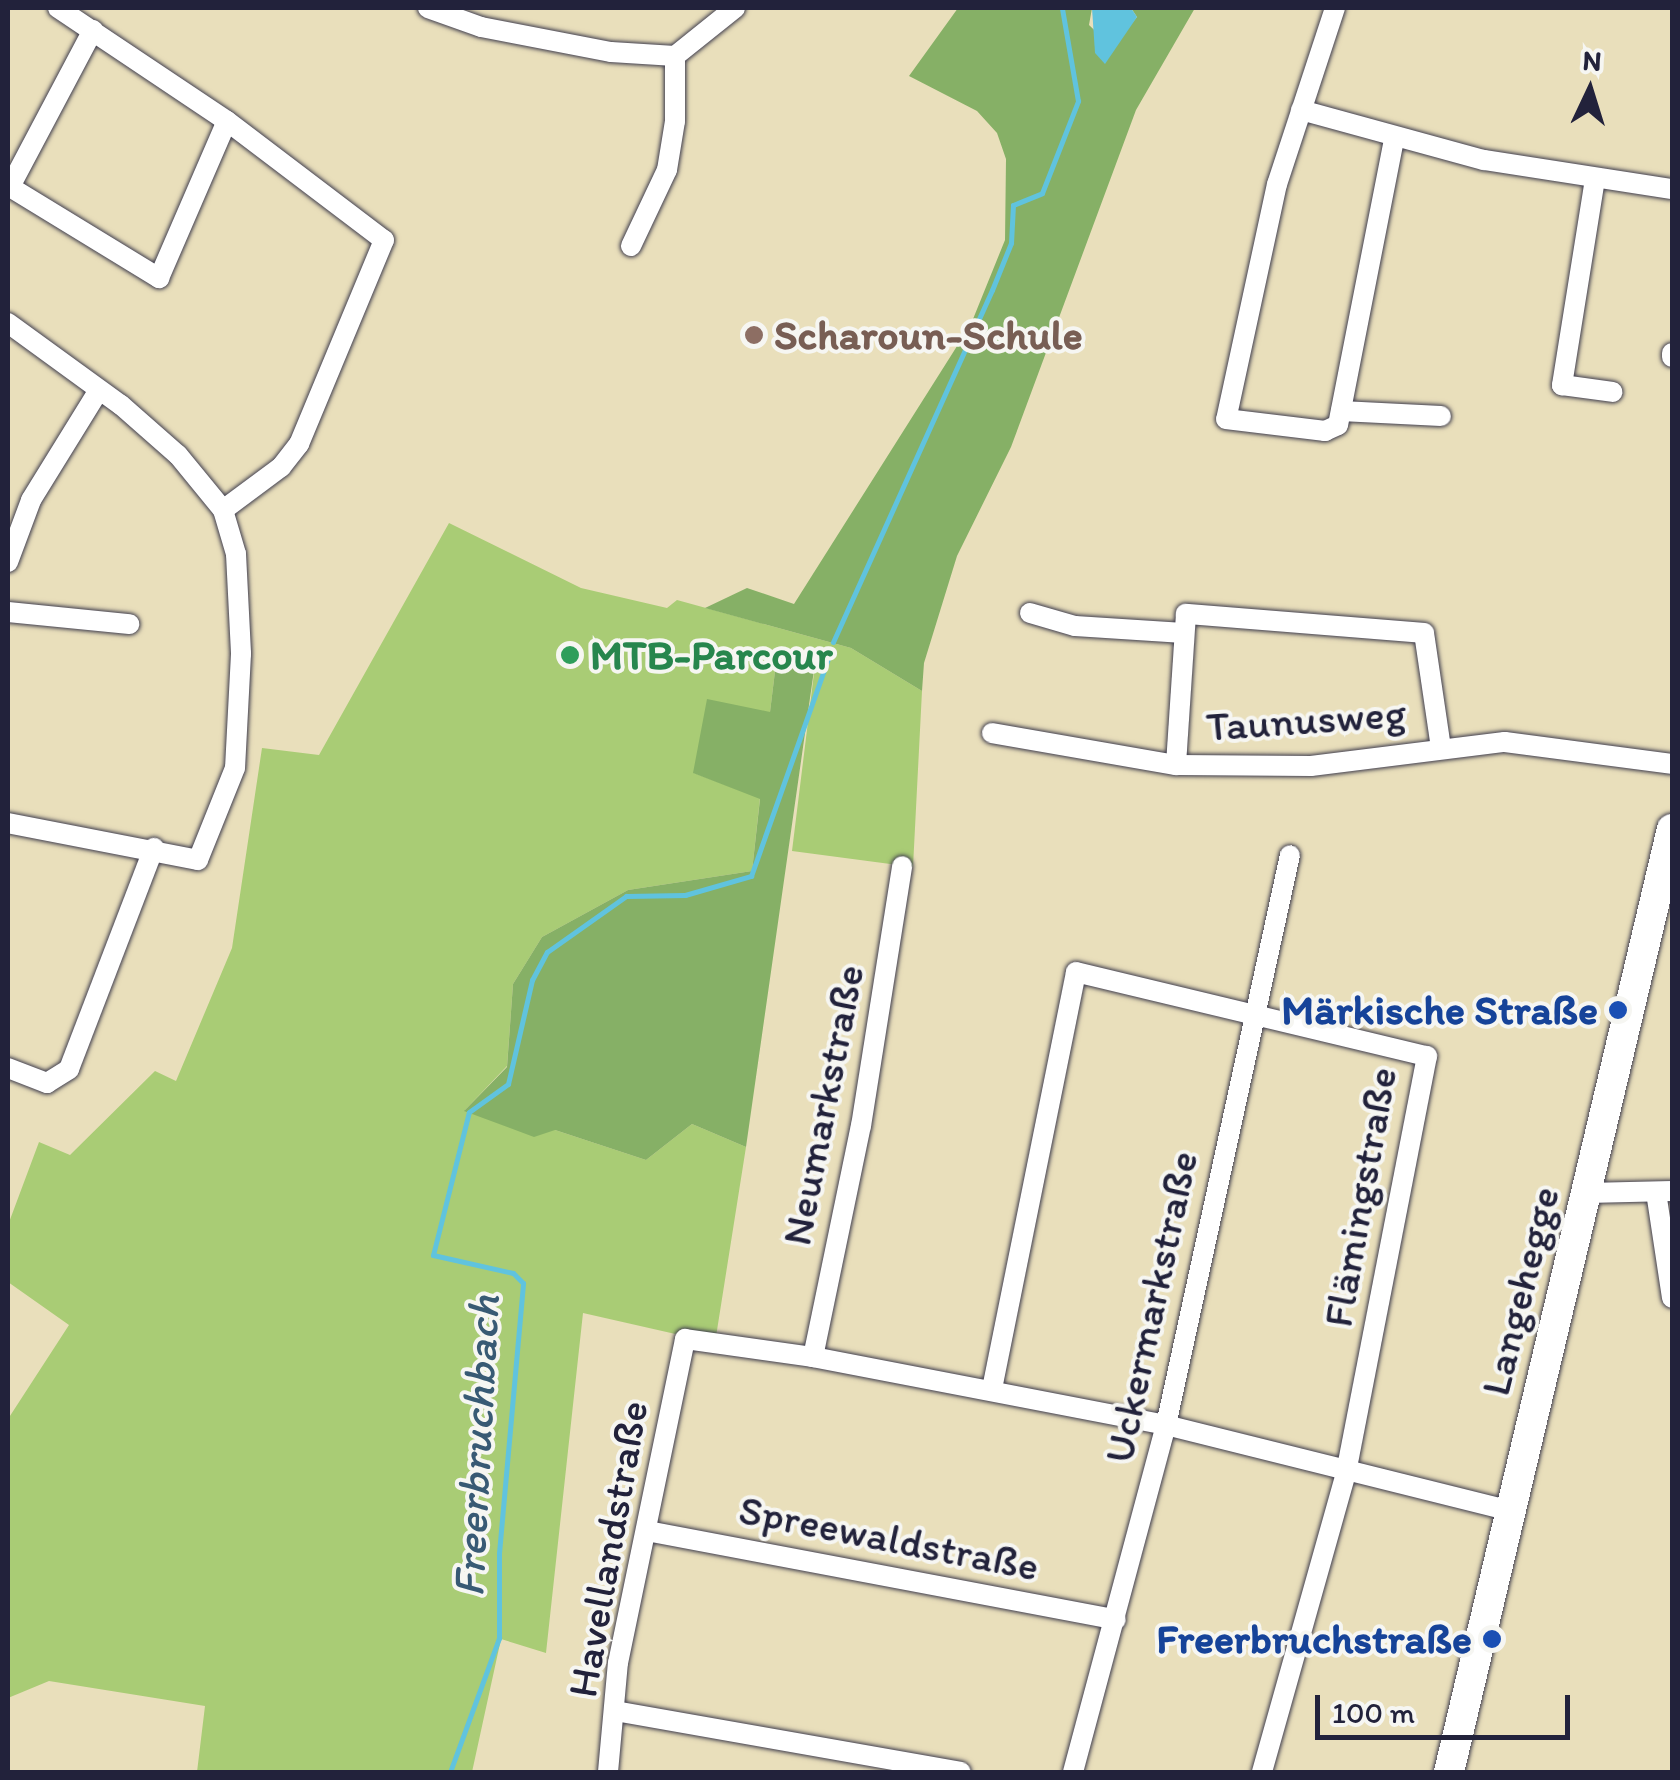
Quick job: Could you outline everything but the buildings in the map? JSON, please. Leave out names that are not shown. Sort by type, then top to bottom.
[{"type":"street","points":[[58,8],[227,120],[384,240],[299,444],[281,467],[223,510]]},
{"type":"street","points":[[428,8],[481,27],[611,52],[675,56],[734,8]]},
{"type":"street","points":[[1335,8],[1277,184],[1226,419],[1325,431],[1338,425],[1394,140]]},
{"type":"street","points":[[93,30],[10,187],[160,278],[227,120]]},
{"type":"street","points":[[631,246],[667,170],[676,121],[675,56]]},
{"type":"street","points":[[1301,110],[1394,140],[1595,178],[1672,188]]},
{"type":"street","points":[[1595,178],[1562,385],[1614,392]]},
{"type":"street","points":[[8,323],[178,455],[223,510],[240,601],[240,745],[230,789],[198,860],[154,848],[8,824]]},
{"type":"street","points":[[8,562],[31,500],[99,390]]},
{"type":"street","points":[[1342,411],[1440,416]]},
{"type":"street","points":[[8,612],[129,624]]},
{"type":"street","points":[[1030,612],[1075,626],[1184,633]]},
{"type":"street","name":"Taunusweg","points":[[1176,766],[1186,614],[1424,633],[1441,748]]},
{"type":"street","name":"Taunusweg","points":[[992,733],[1176,766],[1312,766],[1441,748],[1555,745],[1672,764]]},
{"type":"street","name":"Langehegge","points":[[1450,1772],[1672,829]]},
{"type":"street","points":[[8,1068],[47,1083],[69,1070],[154,848]]},
{"type":"street","name":"Uckermarkstraße","points":[[1073,1772],[1166,1425],[1252,1010],[1290,855]]},
{"type":"street","name":"Neumarkstraße","points":[[813,1356],[861,1126],[902,866]]},
{"type":"street","name":"Flämingstraße","points":[[992,1389],[1076,972],[1252,1010],[1427,1056],[1346,1473]]},
{"type":"street","points":[[1587,1192],[1664,1192],[1672,1298]]},
{"type":"street","name":"Havellandstraße","points":[[608,1772],[618,1663],[685,1339],[813,1356]]},
{"type":"street","points":[[813,1356],[1166,1425],[1346,1473],[1512,1511]]},
{"type":"street","points":[[1262,1772],[1346,1473]]},
{"type":"street","name":"Spreewaldstraße","points":[[647,1531],[1116,1620]]},
{"type":"street","points":[[615,1712],[856,1750],[962,1772]]},
{"type":"street","points":[[851,1772],[856,1750]]},
{"type":"green space","points":[[958,8],[1092,8],[1089,25],[1112,47],[1137,17],[1131,8],[1195,8],[1136,110],[1011,447],[957,556],[924,663],[922,691],[851,648],[705,608],[747,588],[794,604],[971,324],[1005,240],[1006,159],[997,133],[977,111],[909,76]]},
{"type":"green space","points":[[449,523],[581,588],[667,608],[677,600],[851,648],[922,691],[913,867],[792,851],[817,649],[777,655],[770,712],[694,773],[760,798],[752,871],[628,890],[542,937],[513,984],[507,1066],[465,1110],[555,1130],[646,1160],[692,1124],[746,1147],[715,1343],[583,1313],[546,1653],[501,1639],[472,1772],[197,1772],[205,1706],[49,1681],[8,1698],[8,1419],[69,1325],[8,1282],[8,1225],[39,1142],[70,1155],[155,1071],[176,1081],[232,948],[262,748],[319,755]]},
{"type":"green space","points":[[817,649],[746,1147],[692,1124],[646,1160],[555,1130],[534,1137],[464,1111],[507,1067],[513,984],[542,937],[628,890],[752,871],[760,799],[693,773],[707,699],[770,712],[777,655]]},
{"type":"water","points":[[1092,8],[1131,8],[1137,17],[1105,64],[1095,53]]},
{"type":"waterway","name":"Freerbruchbach","points":[[833,642],[992,290],[1011,243],[1013,205],[1042,193],[1078,101],[1062,8]]},
{"type":"waterway","name":"Freerbruchbach","points":[[450,1772],[499,1638],[499,1553],[523,1283],[513,1273],[433,1255],[469,1112],[508,1084],[532,980],[547,952],[626,896],[685,895],[751,876],[830,653]]},
{"type":"place","name":"Scharoun-Schule","points":[[754,335]]},
{"type":"place","name":"MTB-Parcour","points":[[570,655]]},
{"type":"place","name":"Märkische Straße","points":[[1618,1010]]},
{"type":"place","name":"Freerbruchstraße","points":[[1492,1639]]}]
